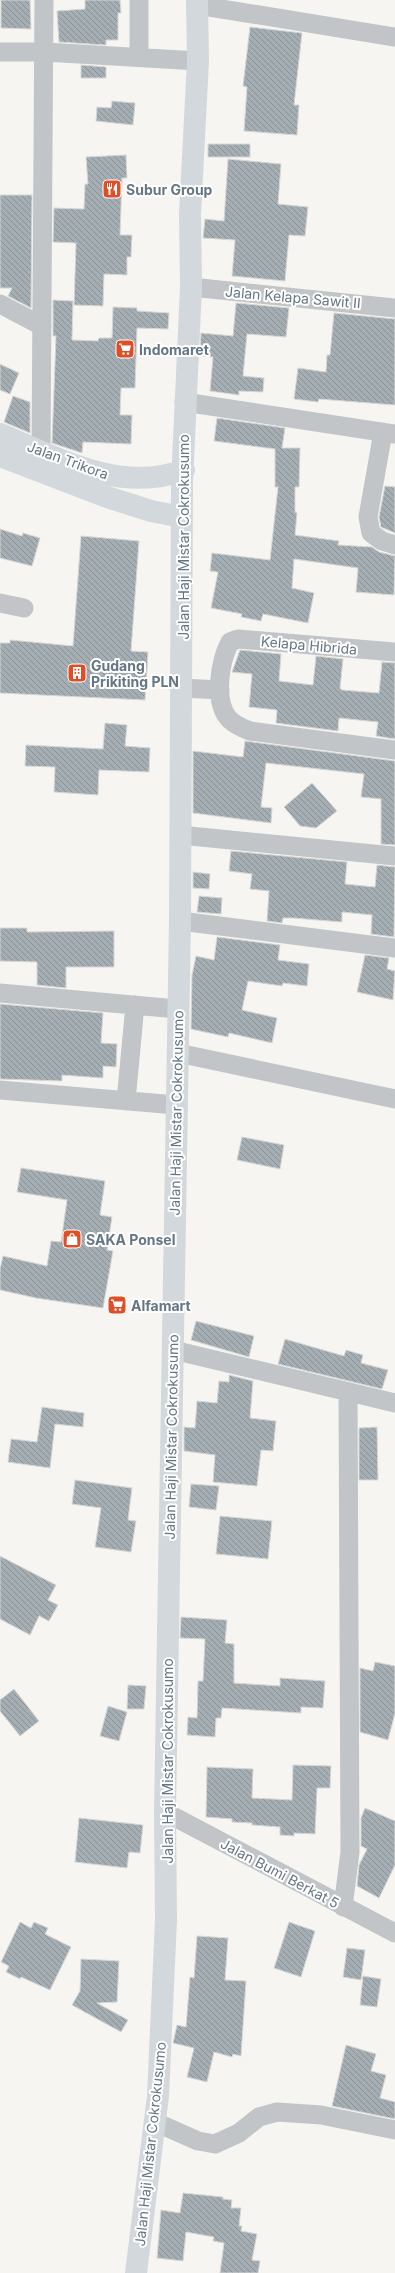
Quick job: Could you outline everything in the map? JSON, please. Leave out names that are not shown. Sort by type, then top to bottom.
[{"type":"main road","name":"Jalan Haji Mistar Cokrokusumo","points":[[136,2273],[155,2122],[166,1920],[165,1812],[178,1053],[177,1009],[180,920],[182,517],[184,402],[191,287],[190,214],[198,61],[197,2]]},
{"type":"main road","name":"Jalan Trikora","points":[[0,434],[97,473],[124,478],[144,479],[169,475],[184,470]]},
{"type":"main road","name":"Jalan Trikora","points":[[0,456],[107,497],[151,511],[182,517]]},
{"type":"street","points":[[41,451],[45,52],[44,0]]},
{"type":"street","points":[[139,0],[139,57]]},
{"type":"street","points":[[197,2],[395,36]]},
{"type":"street","points":[[0,52],[45,52],[198,61]]},
{"type":"street","name":"Jalan Kelapa Sawit II","points":[[191,287],[395,308]]},
{"type":"street","points":[[0,304],[42,326]]},
{"type":"street","points":[[184,402],[389,433],[368,517],[371,533],[382,541],[395,545]]},
{"type":"street","points":[[0,603],[24,608]]},
{"type":"street","name":"Kelapa Hibrida","points":[[220,690],[227,648],[230,642],[238,639],[395,652]]},
{"type":"street","points":[[182,688],[220,690],[222,706],[228,718],[236,726],[250,731],[395,750]]},
{"type":"street","points":[[180,835],[395,856]]},
{"type":"street","points":[[180,920],[395,948]]},
{"type":"street","points":[[0,993],[177,1009]]},
{"type":"street","points":[[126,1101],[135,1005]]},
{"type":"street","points":[[178,1053],[395,1099]]},
{"type":"street","points":[[0,1090],[176,1105]]},
{"type":"street","points":[[173,1350],[395,1403]]},
{"type":"street","points":[[343,1907],[350,1852],[348,1392]]},
{"type":"street","name":"Jalan Bumi Berkat 5","points":[[165,1812],[343,1907],[395,1933]]},
{"type":"street","points":[[155,2122],[180,2134],[215,2144],[239,2133],[259,2117],[277,2112],[321,2115],[395,2130]]},
{"type":"building","points":[[1,0],[30,0],[31,29],[1,28]]},
{"type":"building","points":[[85,0],[120,0],[121,13],[118,13],[118,40],[106,40],[106,45],[59,42],[57,11],[85,9]]},
{"type":"building","points":[[250,27],[302,33],[294,105],[299,105],[297,135],[244,131],[247,87],[243,86]]},
{"type":"building","points":[[81,65],[106,67],[106,78],[81,78]]},
{"type":"building","points":[[112,101],[135,103],[133,125],[96,121],[97,107],[111,108]]},
{"type":"building","points":[[208,144],[250,144],[250,157],[208,157]]},
{"type":"building","points":[[126,155],[127,178],[122,178],[120,235],[132,235],[131,257],[127,257],[127,275],[104,274],[103,306],[74,305],[76,243],[53,242],[54,208],[84,209],[85,184],[88,184],[86,157]]},
{"type":"building","points":[[228,159],[281,164],[278,204],[308,207],[305,236],[289,235],[285,281],[232,276],[235,240],[203,238],[205,219],[224,221]]},
{"type":"building","points":[[0,195],[32,195],[31,308],[8,296],[12,288],[0,288]]},
{"type":"building","points":[[53,300],[73,301],[72,340],[98,341],[99,338],[112,338],[113,307],[137,308],[137,311],[169,313],[168,329],[137,328],[135,388],[121,388],[120,415],[132,415],[131,444],[83,442],[82,453],[52,443],[56,336],[53,336]]},
{"type":"building","points":[[236,303],[289,308],[286,337],[247,334],[243,376],[264,378],[263,392],[239,391],[239,395],[210,391],[213,357],[200,356],[201,333],[233,336]]},
{"type":"building","points":[[334,313],[395,319],[395,405],[319,399],[318,402],[294,399],[298,368],[326,372],[327,355],[330,355]]},
{"type":"building","points":[[0,364],[19,373],[10,394],[0,390]]},
{"type":"building","points":[[13,396],[30,402],[30,433],[4,422]]},
{"type":"building","points":[[217,418],[285,428],[282,448],[300,448],[299,487],[295,487],[295,512],[297,513],[295,535],[339,541],[338,545],[372,547],[379,552],[395,556],[394,595],[356,592],[358,568],[294,559],[292,588],[314,593],[308,623],[263,614],[261,621],[241,617],[242,614],[211,608],[218,572],[210,571],[212,553],[270,560],[278,487],[275,487],[275,449],[214,441]]},
{"type":"building","points":[[385,486],[395,487],[395,533],[381,527],[379,517]]},
{"type":"building","points":[[0,529],[22,536],[23,533],[40,538],[32,566],[0,558]]},
{"type":"building","points":[[81,536],[139,541],[131,651],[148,652],[145,700],[0,693],[0,643],[10,643],[10,640],[73,646]]},
{"type":"building","points":[[240,650],[281,654],[279,681],[313,685],[316,656],[343,659],[340,688],[342,690],[379,693],[382,662],[395,663],[395,739],[376,736],[378,722],[339,718],[338,731],[276,723],[277,710],[249,707],[252,674],[232,672]]},
{"type":"building","points":[[105,723],[127,725],[125,746],[150,748],[149,772],[99,770],[98,795],[54,792],[55,767],[25,766],[26,745],[103,749]]},
{"type":"building","points":[[245,741],[395,761],[395,845],[381,844],[381,799],[361,797],[364,774],[266,763],[261,807],[272,808],[271,823],[193,813],[193,751],[243,757]]},
{"type":"building","points":[[312,783],[337,811],[316,828],[300,826],[284,807]]},
{"type":"building","points":[[231,851],[347,862],[345,884],[375,887],[377,865],[395,867],[394,937],[371,934],[372,915],[342,912],[342,922],[293,918],[283,918],[282,923],[267,921],[269,891],[250,889],[252,874],[229,871]]},
{"type":"building","points":[[193,872],[210,874],[209,889],[193,888]]},
{"type":"building","points":[[199,896],[222,898],[221,914],[197,912]]},
{"type":"building","points":[[0,928],[27,928],[27,932],[114,931],[114,967],[66,967],[66,988],[37,985],[37,962],[0,961]]},
{"type":"building","points":[[217,937],[280,945],[278,960],[309,964],[307,986],[283,983],[282,986],[248,981],[242,1010],[277,1018],[272,1043],[229,1033],[228,1037],[191,1029],[192,975],[196,956],[214,960]]},
{"type":"building","points":[[365,955],[389,958],[387,969],[395,971],[393,1000],[357,992]]},
{"type":"building","points":[[0,1004],[103,1013],[101,1043],[117,1044],[116,1067],[103,1066],[103,1078],[62,1075],[62,1081],[0,1079]]},
{"type":"building","points":[[242,1137],[284,1145],[280,1169],[237,1160]]},
{"type":"building","points":[[21,1168],[105,1181],[100,1215],[112,1217],[107,1250],[113,1251],[103,1308],[36,1298],[0,1290],[0,1269],[3,1256],[47,1266],[51,1241],[61,1242],[67,1200],[17,1192]]},
{"type":"building","points":[[196,1321],[254,1336],[249,1357],[191,1340]]},
{"type":"building","points":[[285,1339],[344,1356],[346,1350],[363,1355],[361,1363],[388,1370],[382,1389],[278,1364]]},
{"type":"building","points":[[229,1375],[253,1381],[250,1418],[276,1421],[273,1451],[261,1450],[257,1486],[213,1482],[215,1455],[184,1451],[184,1427],[195,1428],[197,1401],[217,1403],[219,1381],[229,1382]]},
{"type":"building","points":[[42,1407],[84,1413],[83,1427],[55,1424],[50,1468],[8,1462],[11,1439],[37,1442]]},
{"type":"building","points":[[377,1427],[378,1480],[359,1480],[359,1428]]},
{"type":"building","points":[[75,1480],[132,1488],[128,1520],[136,1521],[131,1552],[95,1547],[101,1508],[72,1504]]},
{"type":"building","points":[[191,1484],[219,1486],[216,1510],[189,1507]]},
{"type":"building","points":[[220,1516],[272,1521],[268,1559],[216,1554]]},
{"type":"building","points":[[0,1556],[56,1585],[48,1600],[58,1605],[49,1621],[39,1616],[30,1635],[0,1619]]},
{"type":"building","points":[[181,1617],[227,1620],[225,1643],[234,1644],[234,1683],[280,1686],[280,1678],[325,1681],[323,1708],[301,1707],[301,1713],[222,1708],[221,1718],[216,1718],[215,1737],[187,1735],[188,1717],[197,1718],[198,1681],[203,1681],[205,1639],[180,1638]]},
{"type":"building","points":[[375,1662],[395,1666],[395,1713],[388,1740],[360,1732],[360,1668],[373,1671]]},
{"type":"building","points":[[128,1685],[146,1686],[144,1709],[127,1709]]},
{"type":"building","points":[[14,1689],[39,1721],[20,1736],[0,1711],[0,1700]]},
{"type":"building","points":[[108,1706],[127,1712],[119,1741],[100,1736]]},
{"type":"building","points":[[293,1765],[331,1766],[330,1788],[317,1788],[315,1834],[294,1833],[294,1836],[280,1835],[280,1827],[252,1825],[252,1823],[232,1822],[232,1819],[206,1817],[207,1767],[253,1769],[252,1798],[292,1800]]},
{"type":"building","points":[[365,1808],[395,1821],[395,1865],[379,1898],[357,1886],[359,1865],[367,1849],[361,1846],[361,1818]]},
{"type":"building","points":[[79,1818],[143,1825],[140,1853],[129,1852],[127,1868],[75,1862]]},
{"type":"building","points":[[20,1922],[31,1928],[34,1922],[48,1928],[45,1934],[71,1947],[50,1990],[6,1972],[9,1966],[1,1962]]},
{"type":"building","points":[[289,1922],[315,1931],[301,1977],[274,1968]]},
{"type":"building","points":[[197,1936],[228,1938],[225,1980],[246,1981],[241,2056],[233,2054],[232,2057],[214,2052],[207,2082],[187,2077],[194,2048],[173,2043],[177,2025],[186,2027],[190,1977],[194,1978]]},
{"type":"building","points":[[347,1948],[365,1950],[361,1980],[343,1977]]},
{"type":"building","points":[[81,1959],[119,1961],[117,2002],[97,2003],[128,2020],[121,2032],[72,2005],[80,1991]]},
{"type":"building","points":[[363,1976],[381,1979],[377,2007],[360,2005]]},
{"type":"building","points":[[346,2045],[376,2054],[371,2071],[386,2075],[380,2098],[395,2102],[395,2119],[332,2106]]},
{"type":"building","points":[[183,2193],[223,2197],[223,2199],[232,2200],[231,2208],[241,2208],[239,2226],[242,2226],[241,2231],[257,2234],[252,2260],[260,2261],[258,2273],[220,2273],[224,2243],[213,2241],[214,2237],[186,2232],[183,2261],[157,2258],[161,2210],[180,2213]]},
{"type":"place","name":"Subur Group","points":[[112,189]]},
{"type":"place","name":"Indomaret","points":[[125,349]]},
{"type":"place","name":"Gudang Prikiting PLN","points":[[77,673]]},
{"type":"place","name":"SAKA Ponsel","points":[[72,1239]]},
{"type":"place","name":"Alfamart","points":[[117,1305]]}]
